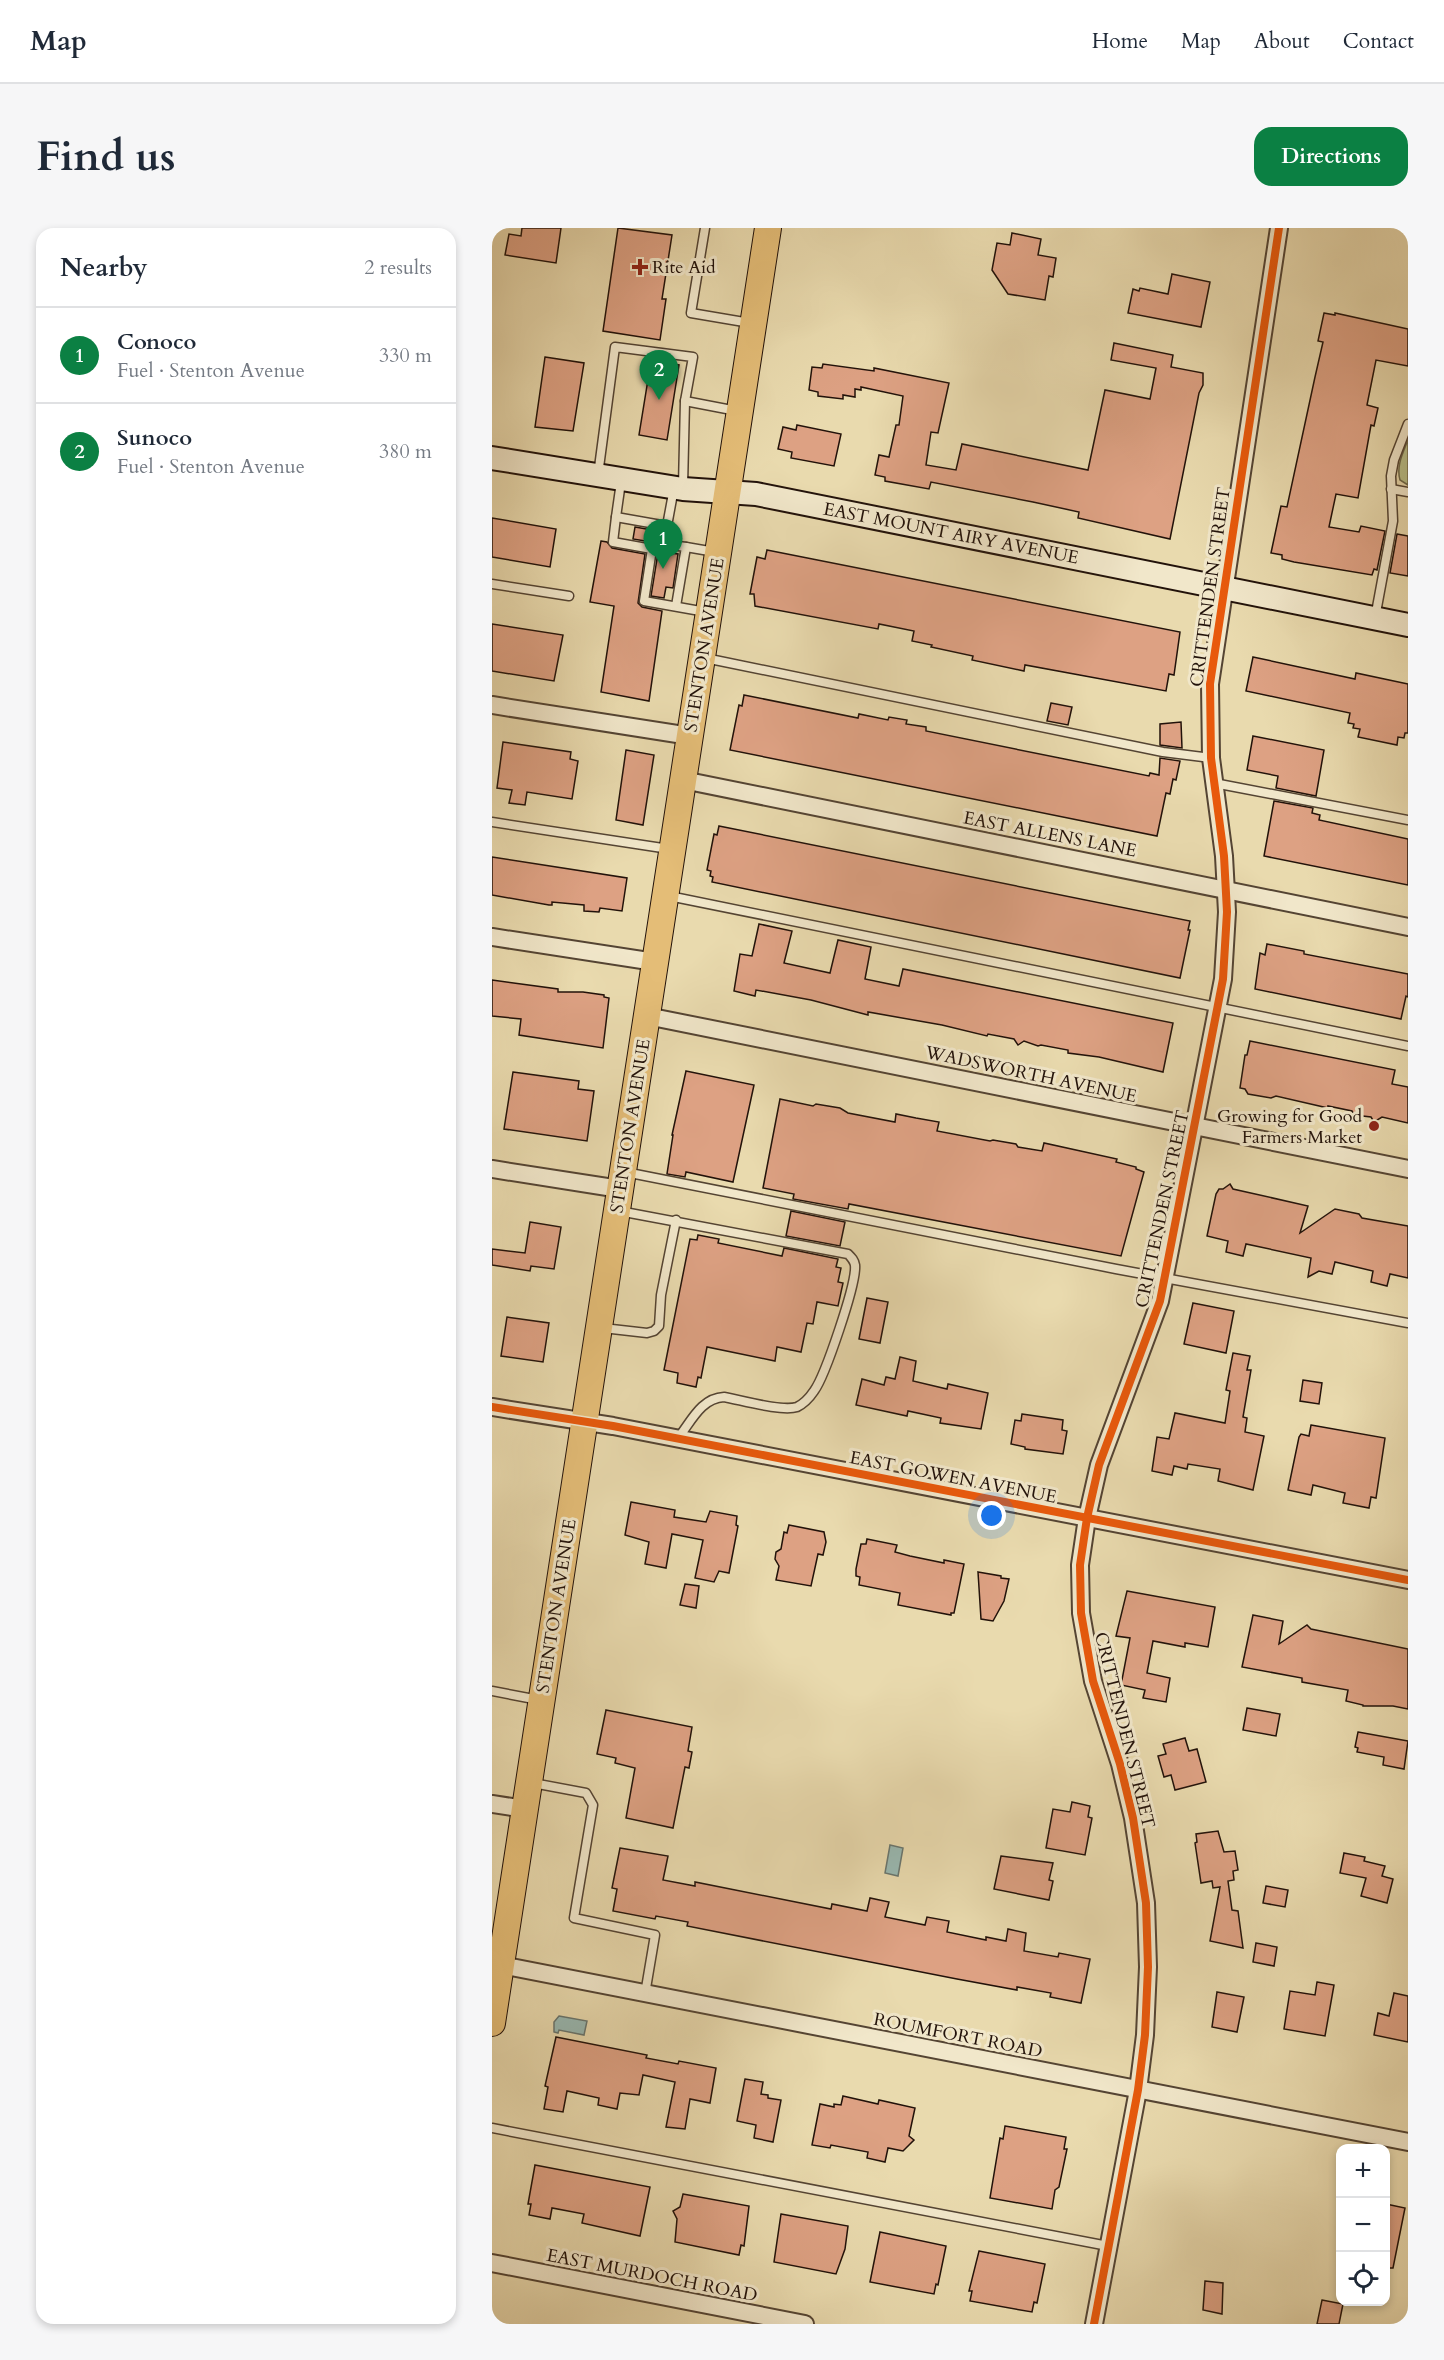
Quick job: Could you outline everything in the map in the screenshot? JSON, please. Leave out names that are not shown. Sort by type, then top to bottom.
[{"type":"main road","name":"STENTON AVENUE","points":[[492,2023],[501,1965],[504,1921],[542,1700],[768,228]]},
{"type":"main road","name":"EAST MOUNT AIRY AVENUE","points":[[492,458],[678,488],[756,494],[1408,625]]},
{"type":"street","name":"CRITTENDEN STREET","points":[[1094,2324],[1138,2090],[1147,2000],[1146,1903],[1134,1818],[1120,1764],[1093,1681],[1079,1581],[1087,1518],[1102,1455],[1152,1325],[1166,1277],[1219,1008],[1226,949],[1226,889],[1211,758],[1210,684],[1279,228]]},
{"type":"street","points":[[492,705],[690,736]]},
{"type":"street","name":"EAST ALLENS LANE","points":[[683,780],[1408,927]]},
{"type":"street","points":[[492,937],[655,962]]},
{"type":"street","name":"WADSWORTH AVENUE","points":[[647,1016],[1408,1169]]},
{"type":"street","points":[[492,1169],[620,1190]]},
{"type":"street","name":"EAST GOWEN AVENUE","points":[[492,1407],[678,1438],[1408,1580]]},
{"type":"street","points":[[492,1804],[525,1809]]},
{"type":"street","name":"ROUMFORT ROAD","points":[[501,1965],[1408,2142]]},
{"type":"street","name":"EAST MURDOCH ROAD","points":[[492,2263],[805,2324]]},
{"type":"lane","points":[[705,228],[692,313],[754,324]]},
{"type":"lane","points":[[598,476],[615,347],[693,357],[685,401],[678,488],[663,543]]},
{"type":"lane","points":[[685,401],[741,411]]},
{"type":"lane","points":[[1374,618],[1393,521],[1391,489],[1394,460],[1408,424]]},
{"type":"lane","points":[[622,480],[613,542],[652,549],[663,543],[719,552]]},
{"type":"lane","points":[[1391,489],[1408,492]]},
{"type":"lane","points":[[616,517],[667,526]]},
{"type":"lane","points":[[675,606],[686,547]]},
{"type":"lane","points":[[652,549],[644,601],[709,613]]},
{"type":"lane","points":[[492,584],[569,596]]},
{"type":"lane","points":[[702,657],[1163,752],[1211,758]]},
{"type":"lane","points":[[1214,783],[1408,820]]},
{"type":"lane","points":[[492,822],[673,850]]},
{"type":"lane","points":[[666,896],[1408,1046]]},
{"type":"lane","points":[[620,1190],[676,1220],[848,1254],[854,1260],[856,1268],[844,1313],[823,1374],[814,1391],[804,1402],[797,1407],[786,1408],[724,1397],[714,1398],[706,1402],[678,1438]]},
{"type":"lane","points":[[620,1190],[1166,1277],[1408,1323]]},
{"type":"lane","points":[[599,1328],[647,1333],[659,1326],[661,1295],[676,1220]]},
{"type":"lane","points":[[492,1691],[542,1700]]},
{"type":"lane","points":[[529,1782],[586,1793],[593,1804],[574,1918],[655,1935],[645,1994]]},
{"type":"lane","points":[[492,2128],[1108,2246]]},
{"type":"green space","points":[[1408,440],[1408,485],[1400,480],[1399,470]]},
{"type":"water","points":[[890,1845],[903,1848],[898,1876],[885,1873]]},
{"type":"water","points":[[559,2016],[587,2021],[584,2035],[559,2030],[558,2033],[554,2032],[554,2022]]},
{"type":"building","points":[[522,228],[561,228],[556,263],[505,255],[509,234],[521,236]]},
{"type":"building","name":"Rite Aid","points":[[618,228],[672,235],[662,299],[666,299],[660,340],[603,331]]},
{"type":"building","points":[[1012,233],[1041,239],[1038,255],[1056,258],[1053,277],[1049,276],[1045,300],[1008,294],[992,270],[997,243],[1010,245]]},
{"type":"building","points":[[1172,274],[1210,282],[1201,327],[1128,313],[1133,289],[1139,291],[1140,288],[1168,294]]},
{"type":"building","points":[[1324,313],[1335,315],[1335,313],[1408,329],[1408,366],[1376,360],[1367,405],[1378,408],[1374,426],[1371,425],[1358,498],[1336,494],[1329,527],[1359,532],[1361,526],[1385,531],[1377,570],[1374,569],[1372,575],[1294,562],[1282,559],[1282,555],[1271,553],[1281,506],[1287,507],[1323,342],[1318,341]]},
{"type":"building","points":[[1114,343],[1173,355],[1171,367],[1203,373],[1203,385],[1199,393],[1170,539],[1078,518],[1079,512],[1033,502],[931,482],[929,489],[885,481],[885,477],[875,475],[879,455],[889,457],[896,425],[899,425],[903,396],[861,387],[861,390],[855,389],[855,397],[843,395],[843,399],[818,396],[818,392],[809,390],[812,367],[822,368],[823,364],[874,371],[874,368],[949,383],[938,433],[931,432],[926,465],[956,470],[962,444],[1088,470],[1105,390],[1150,399],[1156,368],[1111,360]]},
{"type":"building","points":[[545,357],[584,363],[573,431],[535,427]]},
{"type":"building","points":[[651,361],[679,365],[667,440],[639,435]]},
{"type":"building","points":[[797,425],[841,434],[834,466],[791,458],[792,452],[778,449],[783,427],[796,430]]},
{"type":"building","points":[[492,518],[556,529],[550,567],[492,557]]},
{"type":"building","points":[[635,527],[658,531],[657,540],[651,542],[633,539]]},
{"type":"building","points":[[1397,534],[1408,536],[1408,576],[1390,573]]},
{"type":"building","points":[[601,541],[607,542],[612,548],[645,554],[638,603],[642,607],[662,611],[649,701],[601,692],[614,606],[590,602]]},
{"type":"building","points":[[767,550],[1180,632],[1174,675],[1169,674],[1166,691],[1025,665],[1024,671],[972,660],[973,656],[912,641],[914,631],[879,624],[878,629],[755,606],[754,594],[750,594],[757,557],[765,559]]},
{"type":"building","points":[[658,553],[678,554],[673,588],[666,587],[664,598],[651,596]]},
{"type":"building","points":[[492,624],[563,635],[554,681],[492,671]]},
{"type":"building","points":[[1253,657],[1355,679],[1356,673],[1408,684],[1408,733],[1405,733],[1404,738],[1398,737],[1397,745],[1358,737],[1360,729],[1353,728],[1354,724],[1348,723],[1350,713],[1246,691]]},
{"type":"building","points":[[744,695],[858,718],[859,714],[888,720],[889,717],[907,720],[906,724],[926,727],[926,731],[1149,776],[1150,773],[1159,775],[1160,758],[1180,761],[1170,794],[1166,793],[1157,836],[730,750],[739,705],[742,706]]},
{"type":"building","points":[[1051,703],[1072,707],[1068,725],[1047,721]]},
{"type":"building","points":[[1181,722],[1182,748],[1160,745],[1160,724]]},
{"type":"building","points":[[1253,736],[1324,750],[1316,796],[1276,788],[1278,776],[1247,770]]},
{"type":"building","points":[[503,742],[571,752],[570,759],[578,761],[572,799],[527,792],[525,805],[509,803],[512,790],[497,788]]},
{"type":"building","points":[[626,750],[654,755],[643,825],[616,820]]},
{"type":"building","points":[[1274,801],[1313,808],[1312,813],[1320,815],[1319,820],[1408,839],[1408,885],[1264,856]]},
{"type":"building","points":[[719,826],[1190,921],[1180,978],[712,882],[711,871],[707,870],[714,834],[717,835]]},
{"type":"building","points":[[492,857],[627,878],[622,911],[600,908],[599,912],[584,911],[584,905],[552,902],[552,905],[549,905],[492,895]]},
{"type":"building","points":[[759,924],[792,931],[784,963],[830,973],[838,940],[871,947],[865,979],[899,986],[903,969],[1173,1023],[1163,1072],[1099,1057],[1068,1053],[1068,1050],[1038,1046],[1024,1041],[1018,1045],[1014,1039],[988,1034],[987,1036],[942,1025],[868,1012],[868,1015],[811,1000],[756,990],[755,996],[734,991],[740,954],[752,956]]},
{"type":"building","points":[[1267,944],[1304,951],[1304,954],[1408,974],[1408,997],[1406,996],[1401,1019],[1255,989],[1260,953],[1265,955]]},
{"type":"building","points":[[492,980],[558,989],[558,992],[604,995],[609,998],[603,1048],[519,1035],[521,1019],[492,1016]]},
{"type":"building","points":[[1250,1041],[1395,1070],[1392,1084],[1408,1087],[1408,1123],[1382,1117],[1374,1122],[1371,1117],[1354,1115],[1352,1111],[1276,1096],[1271,1098],[1248,1094],[1245,1089],[1240,1088],[1245,1055],[1247,1055]]},
{"type":"building","points":[[686,1071],[754,1085],[733,1182],[686,1172],[685,1177],[667,1174],[672,1135]]},
{"type":"building","points":[[513,1072],[579,1081],[578,1089],[594,1091],[587,1141],[504,1129]]},
{"type":"building","points":[[780,1099],[813,1106],[816,1104],[840,1108],[848,1113],[895,1122],[896,1114],[939,1122],[937,1131],[1016,1144],[1018,1147],[1042,1151],[1044,1143],[1117,1159],[1116,1162],[1136,1167],[1144,1172],[1121,1256],[849,1204],[848,1209],[793,1199],[794,1194],[763,1188]]},
{"type":"building","points":[[1230,1184],[1233,1189],[1308,1206],[1300,1233],[1335,1209],[1359,1214],[1362,1218],[1408,1226],[1408,1278],[1390,1274],[1387,1286],[1371,1282],[1373,1271],[1335,1262],[1332,1274],[1319,1271],[1308,1277],[1311,1258],[1246,1244],[1243,1256],[1226,1252],[1228,1241],[1207,1236],[1216,1194],[1219,1189]]},
{"type":"building","points":[[791,1211],[845,1222],[840,1246],[786,1236]]},
{"type":"building","points":[[530,1222],[561,1227],[554,1269],[531,1266],[530,1271],[492,1265],[492,1249],[525,1253]]},
{"type":"building","points":[[698,1235],[719,1239],[718,1243],[782,1256],[784,1248],[838,1259],[836,1267],[841,1268],[838,1282],[843,1283],[838,1306],[817,1302],[813,1324],[807,1323],[801,1352],[777,1347],[775,1361],[707,1347],[701,1378],[698,1377],[696,1387],[677,1383],[678,1373],[664,1370],[690,1239],[697,1240]]},
{"type":"building","points":[[867,1298],[888,1302],[880,1343],[859,1339]]},
{"type":"building","points":[[1193,1303],[1234,1311],[1226,1353],[1184,1344]]},
{"type":"building","points":[[507,1317],[549,1323],[543,1362],[501,1356]]},
{"type":"building","points":[[1233,1353],[1250,1356],[1247,1370],[1251,1370],[1243,1417],[1247,1418],[1245,1432],[1264,1436],[1253,1490],[1218,1481],[1220,1469],[1188,1464],[1187,1469],[1174,1466],[1172,1475],[1152,1471],[1157,1437],[1169,1439],[1175,1413],[1225,1423],[1230,1391],[1226,1390]]},
{"type":"building","points":[[900,1357],[916,1361],[913,1381],[947,1389],[948,1384],[988,1393],[981,1429],[940,1423],[941,1418],[908,1411],[907,1416],[856,1405],[862,1379],[884,1385],[886,1377],[895,1379]]},
{"type":"building","points":[[1303,1380],[1322,1383],[1319,1404],[1300,1401]]},
{"type":"building","points":[[1022,1414],[1063,1420],[1062,1430],[1067,1431],[1063,1454],[1025,1449],[1025,1447],[1011,1444],[1015,1420],[1021,1421]]},
{"type":"building","points":[[1311,1425],[1385,1438],[1376,1498],[1371,1497],[1369,1508],[1343,1503],[1345,1493],[1313,1485],[1311,1495],[1288,1490],[1299,1437],[1301,1434],[1309,1436]]},
{"type":"building","points":[[631,1502],[675,1510],[674,1517],[706,1522],[710,1511],[737,1516],[736,1525],[738,1526],[729,1573],[719,1571],[714,1582],[695,1578],[703,1540],[672,1534],[666,1568],[645,1564],[649,1542],[625,1535]]},
{"type":"building","points":[[789,1525],[824,1532],[826,1542],[823,1555],[818,1554],[811,1586],[776,1580],[779,1566],[775,1559],[776,1552],[781,1549],[784,1532],[787,1533]]},
{"type":"building","points":[[867,1539],[897,1545],[895,1552],[910,1556],[944,1563],[944,1560],[964,1564],[954,1613],[951,1615],[898,1605],[900,1593],[859,1585],[860,1577],[856,1576],[856,1569],[861,1544],[866,1544]]},
{"type":"building","points":[[978,1572],[1009,1579],[1004,1601],[993,1621],[981,1619]]},
{"type":"building","points":[[685,1584],[699,1586],[696,1608],[680,1605]]},
{"type":"building","points":[[1127,1591],[1215,1607],[1208,1647],[1185,1643],[1185,1647],[1153,1641],[1147,1673],[1170,1678],[1166,1702],[1143,1698],[1145,1690],[1121,1685],[1130,1638],[1116,1636]]},
{"type":"building","points":[[1253,1615],[1283,1621],[1279,1644],[1307,1625],[1311,1629],[1408,1649],[1408,1709],[1393,1706],[1363,1706],[1346,1701],[1348,1690],[1302,1682],[1302,1678],[1242,1667]]},
{"type":"building","points":[[1247,1708],[1280,1714],[1276,1736],[1243,1730]]},
{"type":"building","points":[[606,1710],[692,1727],[688,1751],[692,1752],[689,1768],[685,1767],[673,1828],[626,1818],[635,1768],[615,1763],[616,1758],[597,1754]]},
{"type":"building","points":[[1358,1732],[1408,1741],[1404,1769],[1383,1765],[1384,1757],[1357,1752],[1358,1748],[1355,1747]]},
{"type":"building","points":[[1185,1738],[1189,1751],[1197,1749],[1206,1782],[1175,1790],[1171,1775],[1164,1777],[1158,1756],[1166,1754],[1163,1744]]},
{"type":"building","points":[[1072,1802],[1090,1806],[1088,1817],[1092,1818],[1085,1855],[1046,1848],[1053,1809],[1070,1812]]},
{"type":"building","points":[[1218,1831],[1224,1852],[1235,1851],[1238,1870],[1233,1871],[1234,1880],[1228,1881],[1232,1910],[1238,1911],[1243,1948],[1210,1941],[1220,1887],[1213,1888],[1212,1881],[1201,1883],[1195,1843],[1197,1842],[1196,1834]]},
{"type":"building","points":[[620,1848],[668,1856],[663,1880],[695,1886],[695,1882],[831,1909],[832,1904],[867,1911],[870,1898],[889,1902],[885,1917],[925,1925],[927,1917],[949,1921],[947,1932],[986,1940],[986,1937],[1006,1941],[1008,1929],[1026,1933],[1024,1951],[1058,1957],[1059,1953],[1090,1959],[1081,2003],[1050,1997],[1051,1993],[1017,1987],[1017,1990],[957,1979],[687,1926],[688,1922],[656,1916],[655,1919],[613,1911],[617,1889],[612,1888]]},
{"type":"building","points":[[1344,1853],[1365,1857],[1364,1861],[1385,1866],[1382,1876],[1393,1879],[1387,1903],[1361,1896],[1366,1878],[1340,1873]]},
{"type":"building","points":[[1001,1856],[1053,1863],[1049,1880],[1053,1881],[1049,1900],[994,1889]]},
{"type":"building","points":[[1266,1886],[1288,1890],[1285,1907],[1263,1903]]},
{"type":"building","points":[[1256,1943],[1277,1947],[1274,1966],[1253,1962]]},
{"type":"building","points":[[1317,1982],[1334,1985],[1325,2036],[1284,2029],[1290,1991],[1315,1995]]},
{"type":"building","points":[[1217,1992],[1244,1997],[1237,2032],[1212,2027]]},
{"type":"building","points":[[1394,1993],[1408,1996],[1408,2042],[1374,2035],[1378,2013],[1389,2016]]},
{"type":"building","points":[[556,2037],[647,2055],[646,2058],[716,2068],[710,2103],[690,2099],[685,2129],[666,2127],[675,2082],[643,2075],[639,2095],[620,2093],[617,2109],[598,2105],[599,2098],[567,2091],[563,2112],[544,2109],[548,2087],[545,2086]]},
{"type":"building","points":[[745,2079],[763,2082],[761,2094],[768,2095],[768,2098],[781,2100],[773,2142],[754,2138],[756,2125],[737,2121]]},
{"type":"building","points":[[843,2096],[878,2104],[879,2100],[915,2108],[909,2136],[914,2140],[903,2151],[888,2148],[885,2162],[867,2158],[868,2152],[831,2145],[830,2148],[812,2145],[820,2104],[834,2107],[834,2104],[841,2105]]},
{"type":"building","points":[[1005,2126],[1066,2137],[1064,2149],[1067,2149],[1052,2209],[990,2198],[1000,2138],[1003,2139]]},
{"type":"building","points":[[535,2165],[650,2187],[640,2236],[582,2223],[584,2214],[552,2208],[550,2219],[529,2215],[531,2204],[528,2204]]},
{"type":"building","points":[[683,2194],[749,2206],[744,2246],[741,2245],[739,2255],[675,2242],[677,2219],[673,2211],[680,2207]]},
{"type":"building","points":[[1390,2205],[1405,2208],[1393,2268],[1390,2268]]},
{"type":"building","points":[[781,2214],[848,2226],[845,2249],[836,2274],[774,2262]]},
{"type":"building","points":[[880,2232],[946,2246],[934,2294],[870,2282]]},
{"type":"building","points":[[979,2251],[1045,2264],[1037,2303],[1034,2302],[1032,2312],[970,2301],[972,2291],[969,2291]]},
{"type":"building","points":[[1205,2281],[1223,2283],[1222,2314],[1203,2310]]},
{"type":"building","points":[[1322,2300],[1336,2303],[1336,2306],[1343,2306],[1339,2324],[1317,2324]]},
{"type":"cycle path","points":[[1094,2324],[1138,2090],[1145,2035],[1148,1967],[1146,1903],[1133,1818],[1120,1764],[1093,1681],[1081,1613],[1080,1565],[1087,1518],[1099,1465],[1160,1301],[1223,979],[1227,912],[1224,856],[1211,758],[1210,684],[1279,228]]},
{"type":"cycle path","points":[[492,1407],[613,1426],[1408,1580]]},
{"type":"place","name":"Rite Aid","points":[[640,267]]},
{"type":"place","name":"Sunoco","points":[[659,400]]},
{"type":"place","name":"Conoco","points":[[663,569]]},
{"type":"place","name":"Growing for Good Farmers Market","points":[[1374,1126]]}]
